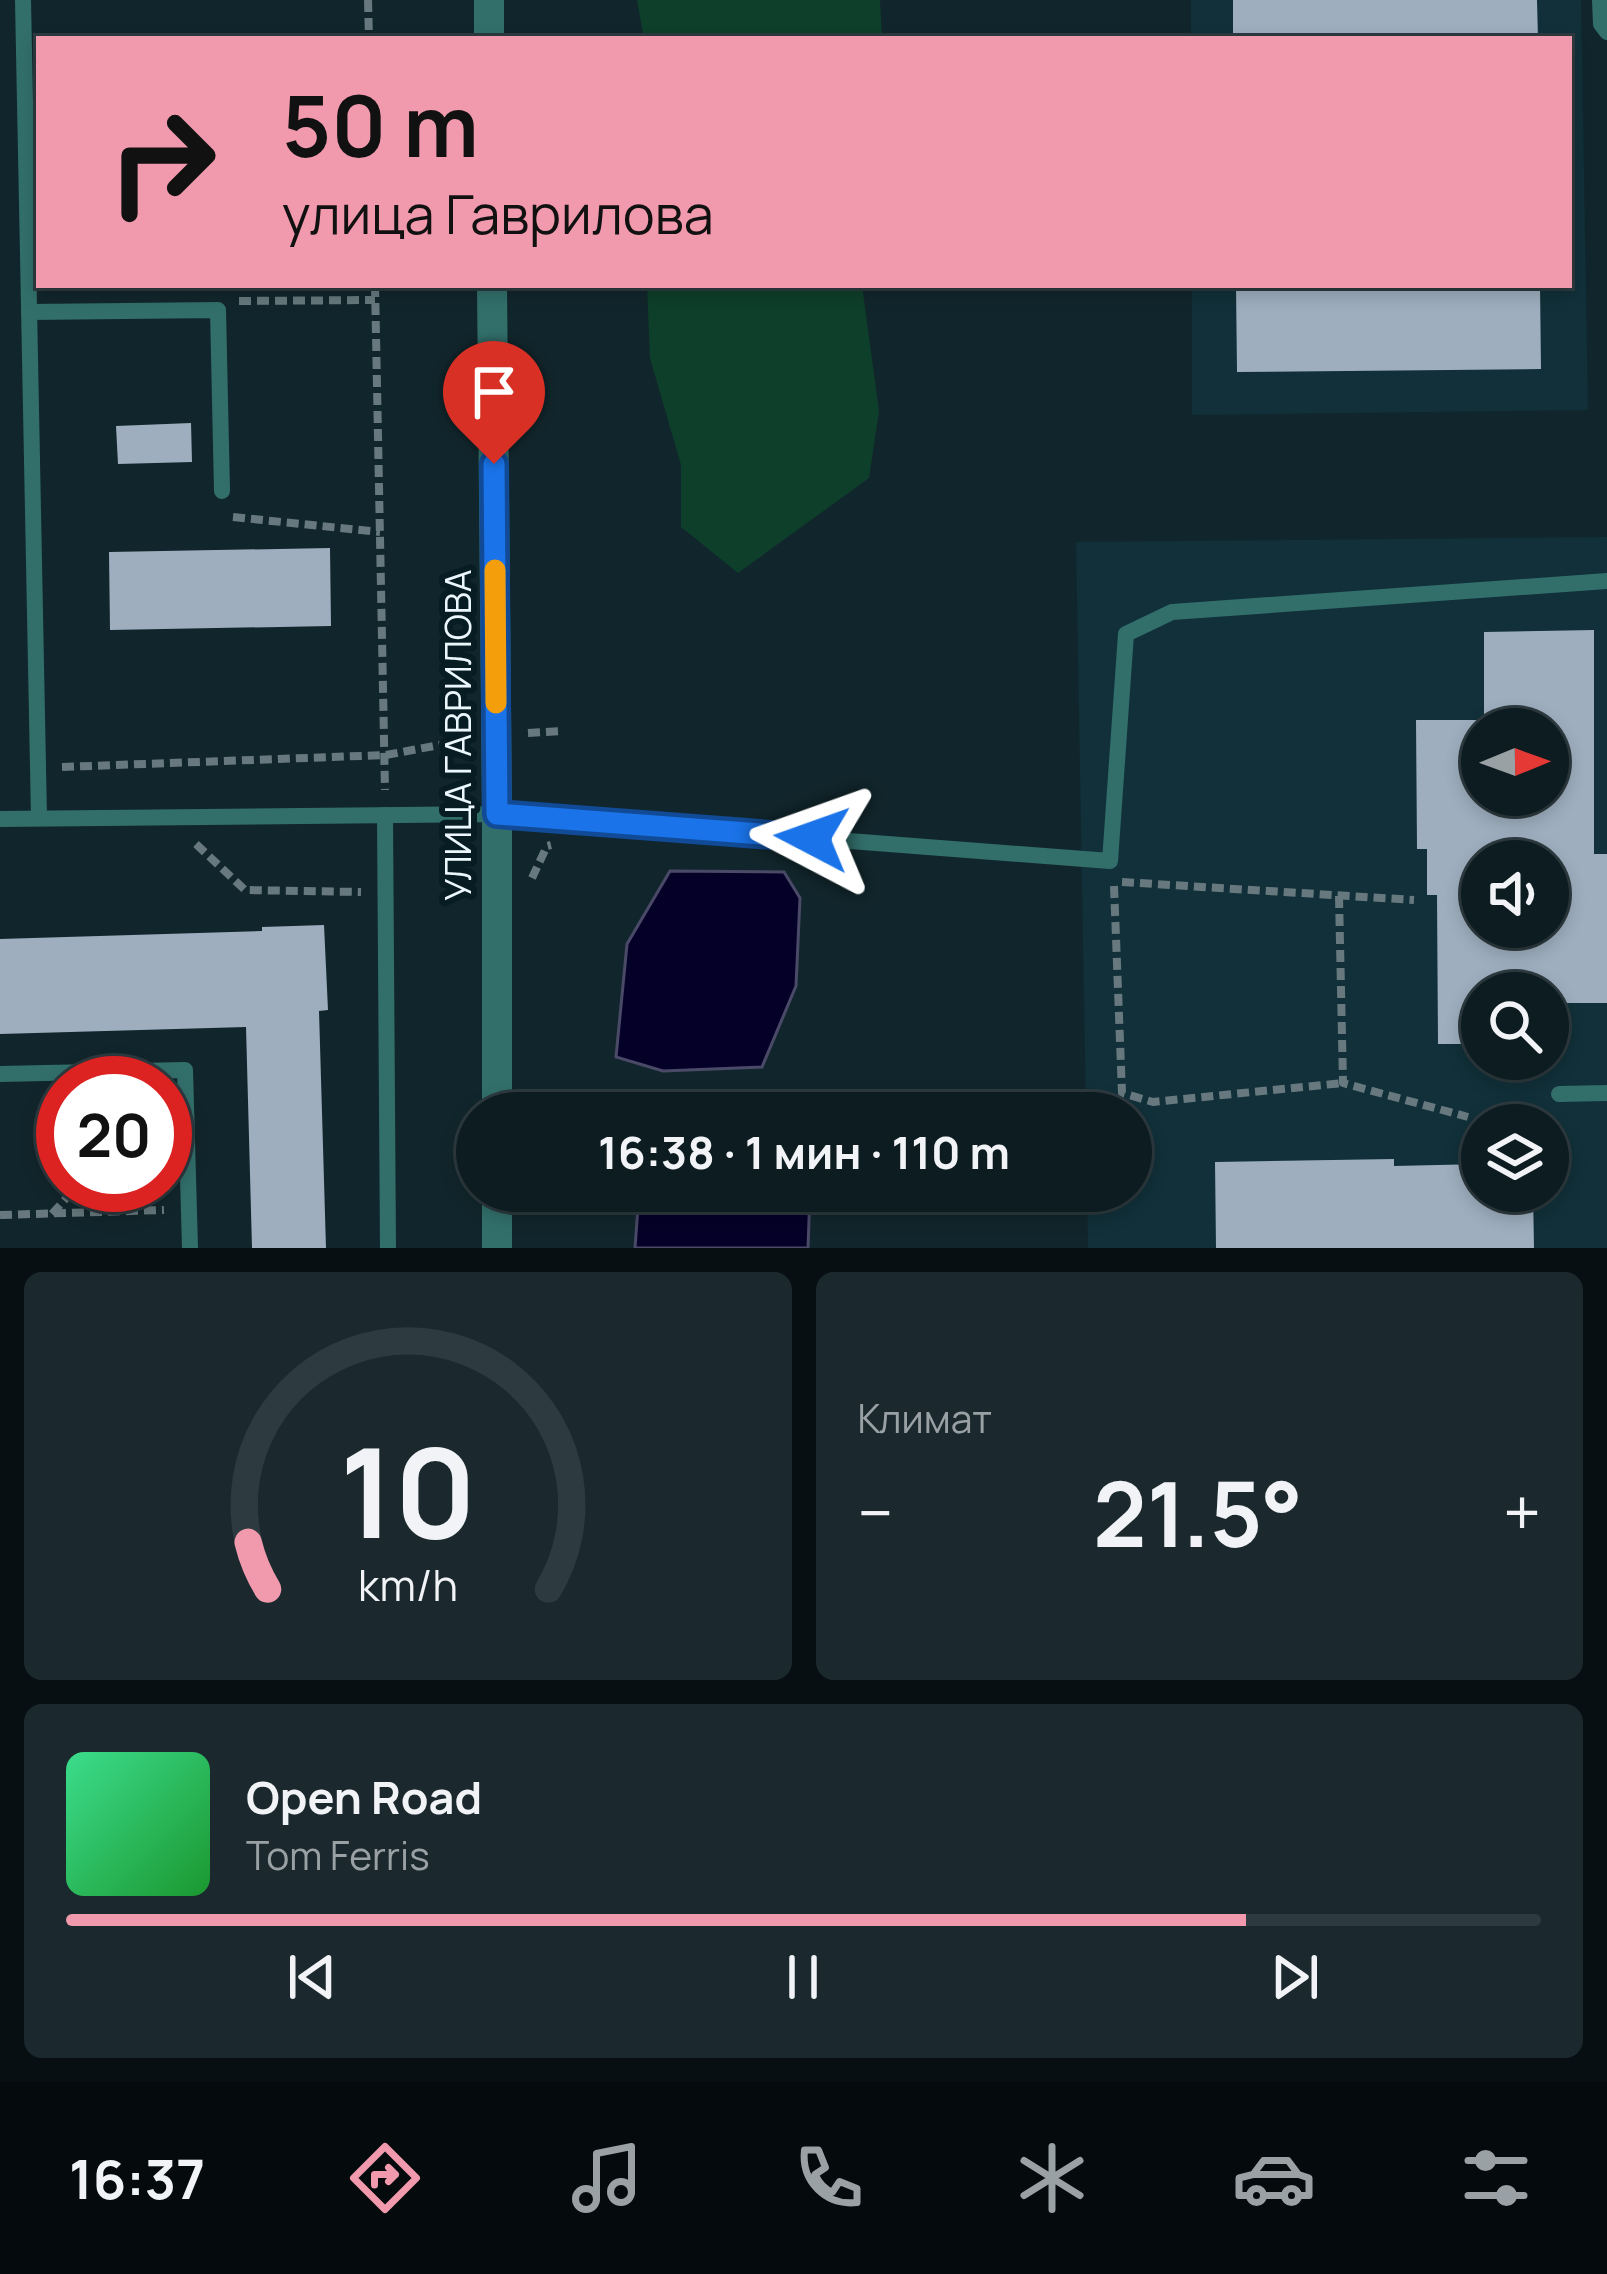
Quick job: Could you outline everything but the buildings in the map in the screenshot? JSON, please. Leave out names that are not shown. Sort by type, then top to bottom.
[{"type":"street","points":[[489,0],[489,36]]},
{"type":"street","name":"УЛИЦА ГАВРИЛОВА","points":[[492,288],[497,1092]]},
{"type":"street","points":[[496,1212],[496,1248]]},
{"type":"lane","points":[[23,0],[39,818]]},
{"type":"lane","points":[[1600,0],[1601,25],[1607,32]]},
{"type":"lane","points":[[29,312],[218,310],[222,491]]},
{"type":"lane","points":[[0,819],[497,814],[1110,861],[1126,634],[1172,612],[1607,580]]},
{"type":"lane","points":[[385,815],[388,1248]]},
{"type":"lane","points":[[0,1074],[36,1073]]},
{"type":"lane","points":[[1558,1094],[1607,1093]]},
{"type":"lane","points":[[189,1212],[190,1248]]},
{"type":"path","points":[[368,0],[369,36]]},
{"type":"path","points":[[375,288],[385,815]]},
{"type":"path","points":[[218,310],[222,301],[375,300]]},
{"type":"path","points":[[222,491],[227,516],[380,532]]},
{"type":"path","points":[[39,768],[386,755],[496,734],[562,731]]},
{"type":"path","points":[[167,817],[244,890],[386,892]]},
{"type":"path","points":[[1110,861],[1121,1093],[1153,1102],[1343,1083],[1461,1116]]},
{"type":"path","points":[[1339,896],[1343,1083]]},
{"type":"path","points":[[0,1216],[107,1212]]},
{"type":"shaded area","points":[[1191,0],[1581,0],[1588,410],[1192,415],[1192,288],[1572,288],[1572,36],[1191,36]]},
{"type":"shaded area","points":[[1607,537],[1607,1248],[1088,1248],[1087,1212],[1152,1212],[1152,1092],[1086,1092],[1076,542]]},
{"type":"shaded area","points":[[670,871],[784,872],[800,898],[796,986],[762,1067],[663,1071],[616,1057],[627,944]]},
{"type":"shaded area","points":[[638,1212],[809,1212],[808,1248],[635,1248]]},
{"type":"green space","points":[[637,0],[880,0],[882,36],[643,36]]},
{"type":"green space","points":[[647,288],[862,288],[879,411],[869,478],[738,573],[681,527],[681,465],[650,358]]},
{"type":"slow traffic","points":[[495,570],[496,703]]},
{"type":"route","points":[[494,464],[497,814],[812,838]]}]
